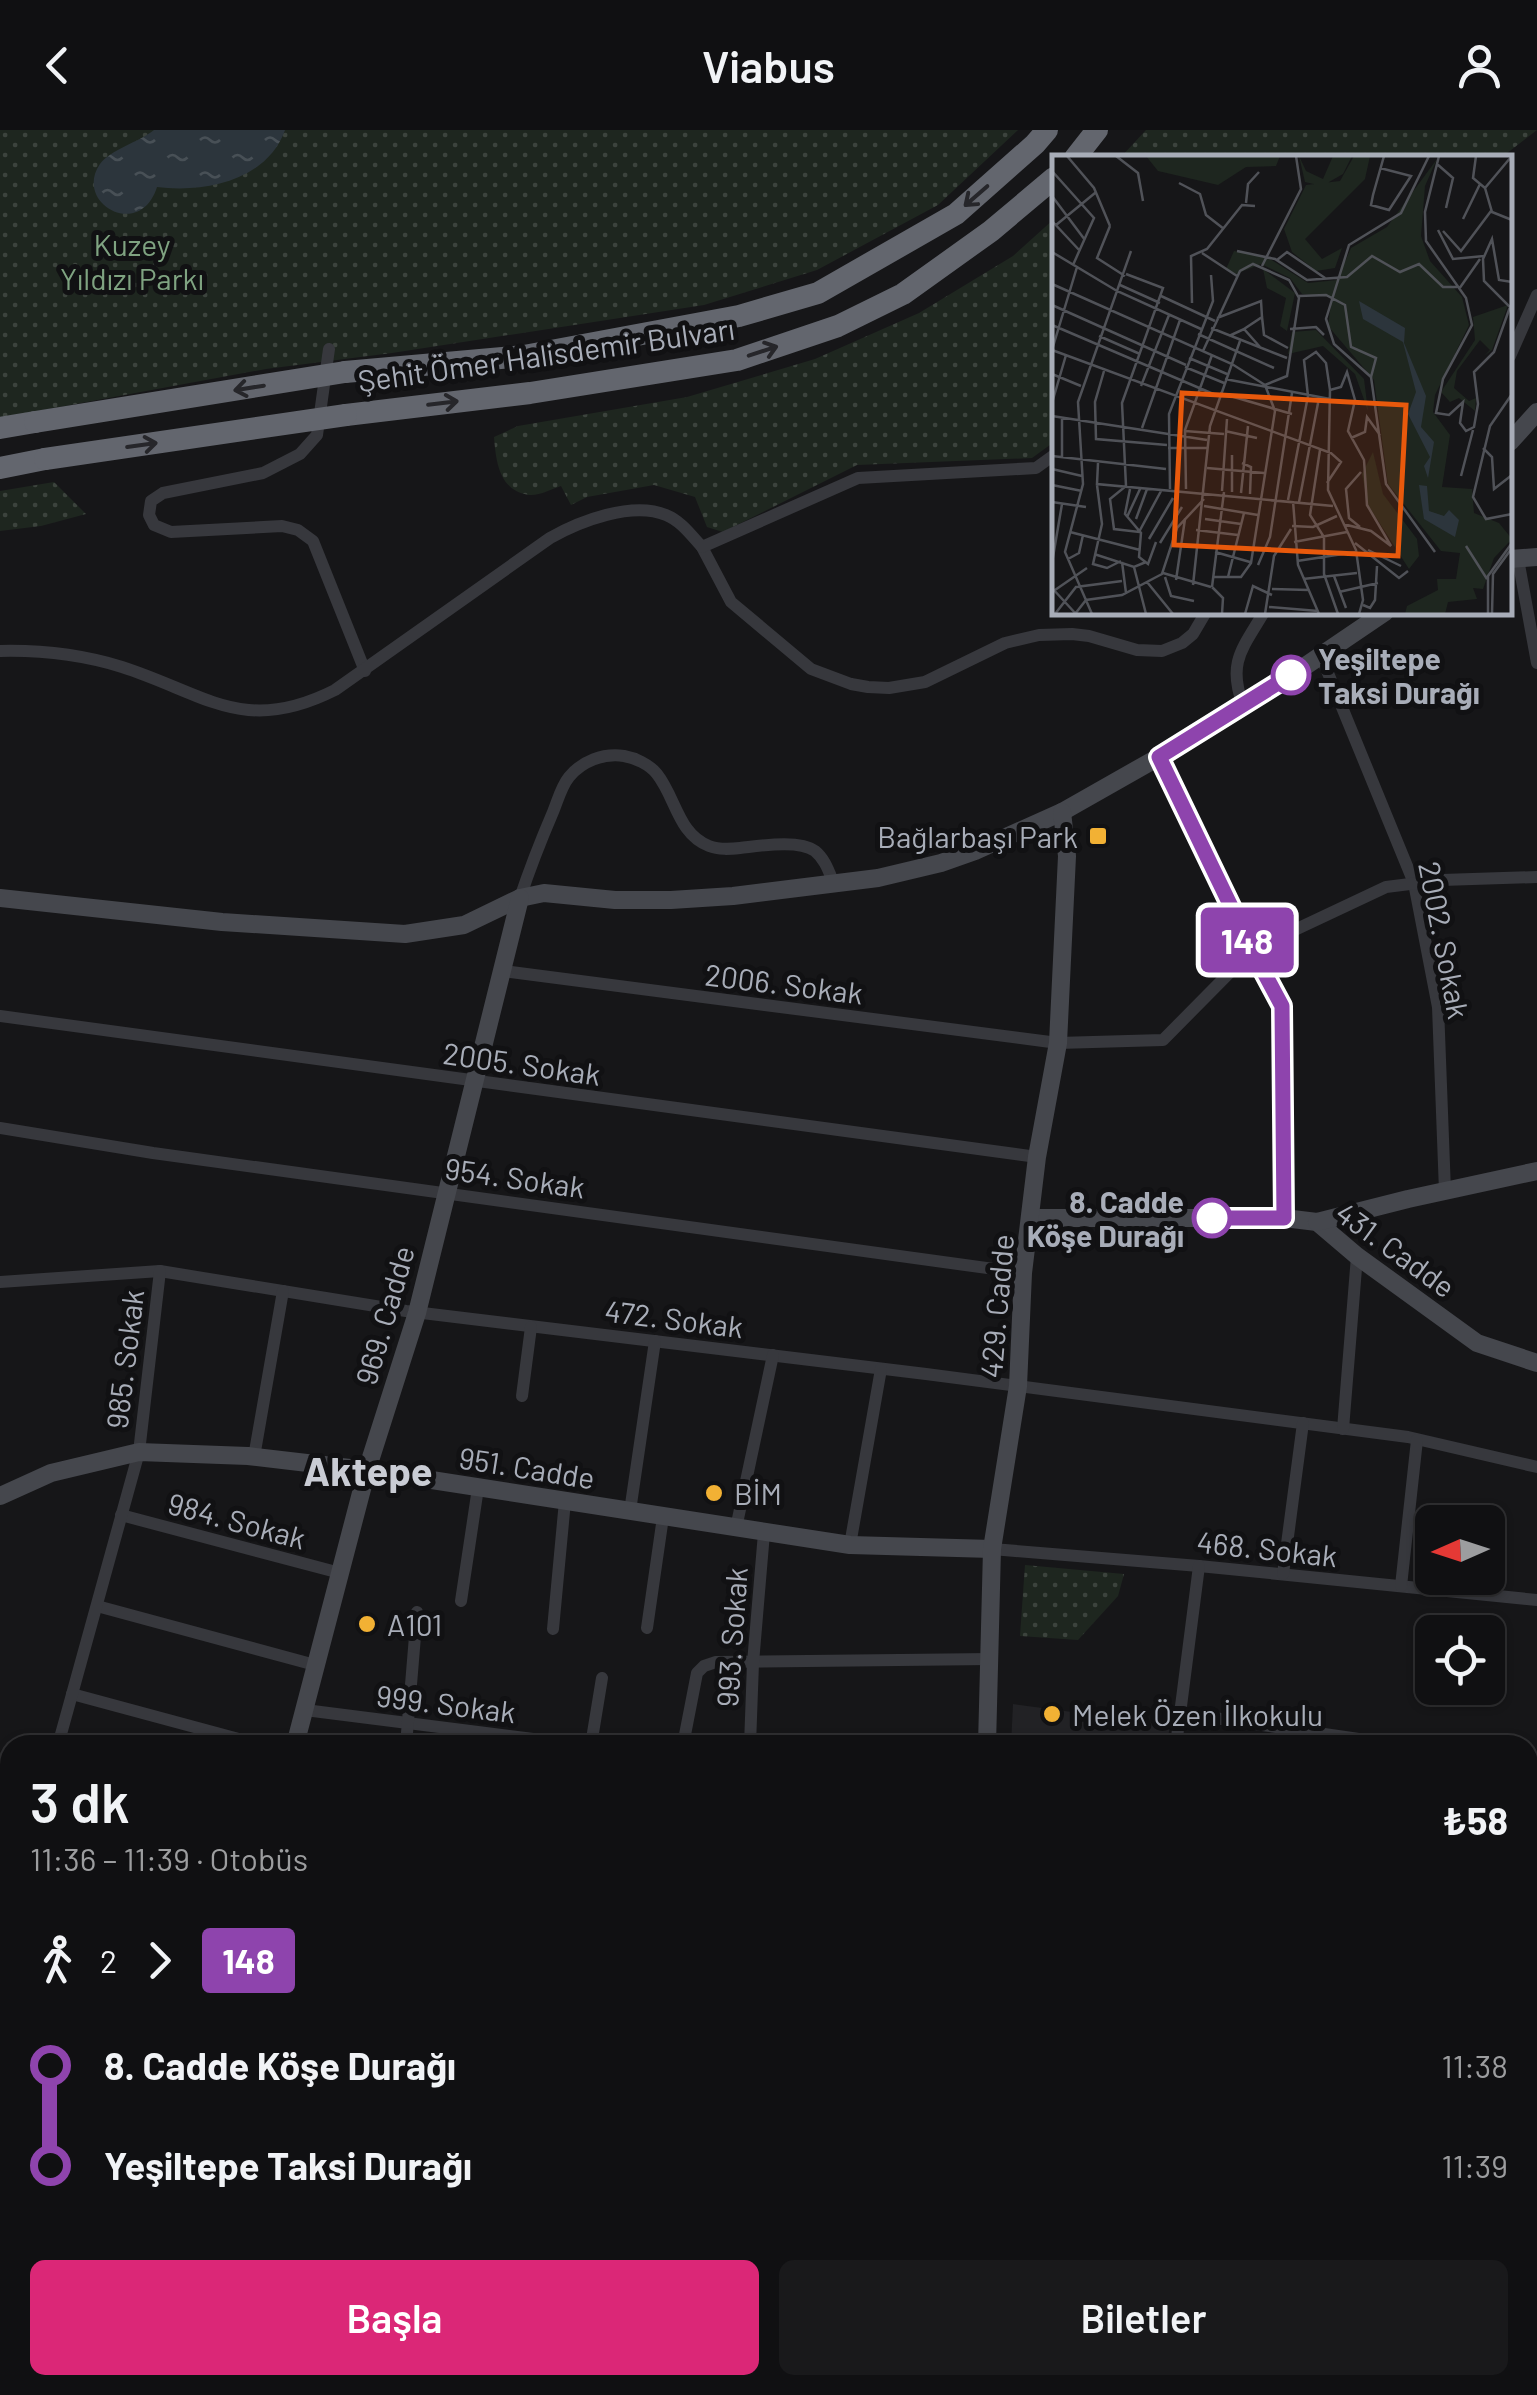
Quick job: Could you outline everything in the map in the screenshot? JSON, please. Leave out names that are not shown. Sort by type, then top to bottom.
[{"type":"highway","name":"Şehit Ömer Halisdemir Bulvarı","points":[[0,428],[345,372],[524,356],[739,316],[818,292],[956,214],[1047,130]]},
{"type":"highway","points":[[1078,155],[1097,130]]},
{"type":"highway","name":"Şehit Ömer Halisdemir Bulvarı","points":[[0,468],[737,360],[838,326],[903,294],[991,231],[1052,180]]},
{"type":"street","points":[[1512,351],[1537,295]]},
{"type":"street","points":[[329,349],[318,435],[300,454],[263,473],[163,493],[151,501],[149,515],[154,525],[172,532],[282,526],[313,540],[365,671]]},
{"type":"street","points":[[1512,440],[1537,412]]},
{"type":"street","points":[[702,547],[858,478],[1036,468],[1052,456]]},
{"type":"street","points":[[0,651],[61,654],[106,663],[214,704],[254,711],[286,708],[316,700],[365,671],[550,538],[586,521],[646,510],[677,521],[702,547],[731,602],[811,669],[851,684],[889,688],[925,682],[1005,643],[1039,635],[1089,636],[1137,650],[1162,650],[1193,634],[1204,615]]},
{"type":"street","points":[[1537,557],[1514,559],[1537,663]]},
{"type":"street","points":[[1243,705],[1237,690],[1236,663],[1262,615]]},
{"type":"street","points":[[0,898],[222,922],[405,934],[464,924],[520,898],[544,893],[615,900],[671,900],[878,878],[941,863],[1062,812],[1159,757],[1381,615]]},
{"type":"street","name":"2002. Sokak","points":[[1321,656],[1414,882],[1438,1007],[1445,1191]]},
{"type":"street","points":[[520,898],[564,784],[586,763],[607,756],[629,757],[657,774],[683,824],[697,840],[730,849],[807,847],[824,862],[834,884]]},
{"type":"street","points":[[1159,757],[1282,1006],[1284,1218]]},
{"type":"street","name":"429. Cadde","points":[[987,1735],[992,1548],[1018,1386],[1023,1274],[1037,1157],[1058,1043],[1067,856],[1062,812]]},
{"type":"street","name":"2006. Sokak","points":[[503,971],[1058,1043],[1163,1040],[1252,950],[1386,886],[1537,877]]},
{"type":"street","name":"969. Cadde","points":[[298,1735],[367,1470],[416,1312],[520,898]]},
{"type":"street","name":"2005. Sokak","points":[[0,1016],[1037,1157]]},
{"type":"street","name":"954. Sokak","points":[[0,1128],[153,1153],[1023,1274]]},
{"type":"street","points":[[1317,1222],[1537,1171]]},
{"type":"street","name":"431. Cadde","points":[[1031,1218],[1284,1218],[1317,1222],[1357,1256],[1477,1342],[1537,1364]]},
{"type":"street","points":[[1342,1429],[1357,1256]]},
{"type":"street","name":"472. Sokak","points":[[0,1282],[160,1271],[416,1312],[1342,1429],[1418,1440],[1537,1467]]},
{"type":"street","name":"985. Sokak","points":[[61,1735],[138,1452],[160,1271]]},
{"type":"street","points":[[254,1457],[283,1291]]},
{"type":"street","points":[[522,1396],[531,1326]]},
{"type":"street","points":[[630,1512],[655,1341]]},
{"type":"street","points":[[736,1528],[773,1356]]},
{"type":"street","points":[[850,1545],[880,1368]]},
{"type":"street","points":[[1283,1574],[1303,1424]]},
{"type":"street","points":[[1400,1586],[1418,1440]]},
{"type":"street","name":"951. Cadde","points":[[0,1496],[52,1473],[138,1452],[254,1457],[367,1470],[850,1545],[992,1548]]},
{"type":"street","points":[[461,1601],[478,1488]]},
{"type":"street","points":[[553,1629],[565,1502]]},
{"type":"street","name":"984. Sokak","points":[[121,1515],[340,1572]]},
{"type":"street","points":[[647,1628],[664,1517]]},
{"type":"street","name":"993. Sokak","points":[[750,1735],[764,1533]]},
{"type":"street","name":"468. Sokak","points":[[992,1548],[1537,1600]]},
{"type":"street","points":[[1177,1735],[1199,1566]]},
{"type":"street","points":[[97,1606],[315,1665]]},
{"type":"street","points":[[407,1735],[418,1612]]},
{"type":"street","points":[[685,1735],[697,1673],[716,1662],[991,1659]]},
{"type":"street","points":[[592,1735],[602,1678]]},
{"type":"street","points":[[72,1694],[224,1735]]},
{"type":"street","name":"999. Sokak","points":[[304,1710],[499,1735]]},
{"type":"street","points":[[1180,1713],[1282,1735]]},
{"type":"shaded area","name":"Melek Özen İlkokulu","points":[[1013,1704],[1170,1725],[1168,1735],[1011,1735]]},
{"type":"green space","name":"Kuzey Yıldızı Parkı","points":[[0,130],[1018,130],[938,205],[817,270],[704,305],[266,369],[0,418]]},
{"type":"green space","points":[[1146,130],[1537,130],[1505,155],[1123,155]]},
{"type":"green space","points":[[1052,221],[1052,443],[1032,458],[857,465],[723,532],[707,527],[695,497],[654,485],[587,497],[571,505],[561,486],[529,495],[511,488],[501,474],[494,437],[518,426],[687,397],[815,359],[919,313],[1013,256]]},
{"type":"green space","points":[[54,482],[86,514],[41,526],[0,531],[0,491]]},
{"type":"green space","points":[[1025,1565],[1124,1574],[1118,1596],[1078,1640],[1020,1636]]},
{"type":"water","points":[[154,130],[285,130],[264,161],[232,180],[194,188],[157,187],[149,203],[137,212],[124,214],[112,210],[95,192],[94,178],[100,164]]},
{"type":"bus line","name":"148","points":[[1212,1218],[1284,1218],[1282,1006],[1159,757],[1291,675]]},
{"type":"place","name":"Yeşiltepe Taksi Durağı","points":[[1291,675]]},
{"type":"place","name":"Bağlarbaşı Park","points":[[1098,836]]},
{"type":"place","name":"8. Cadde Köşe Durağı","points":[[1212,1218]]},
{"type":"place","name":"BİM","points":[[714,1493]]},
{"type":"place","name":"A101","points":[[367,1624]]},
{"type":"place","name":"Melek Özen İlkokulu","points":[[1052,1714]]},
{"type":"district","name":"Aktepe","points":[[368,1470]]}]
